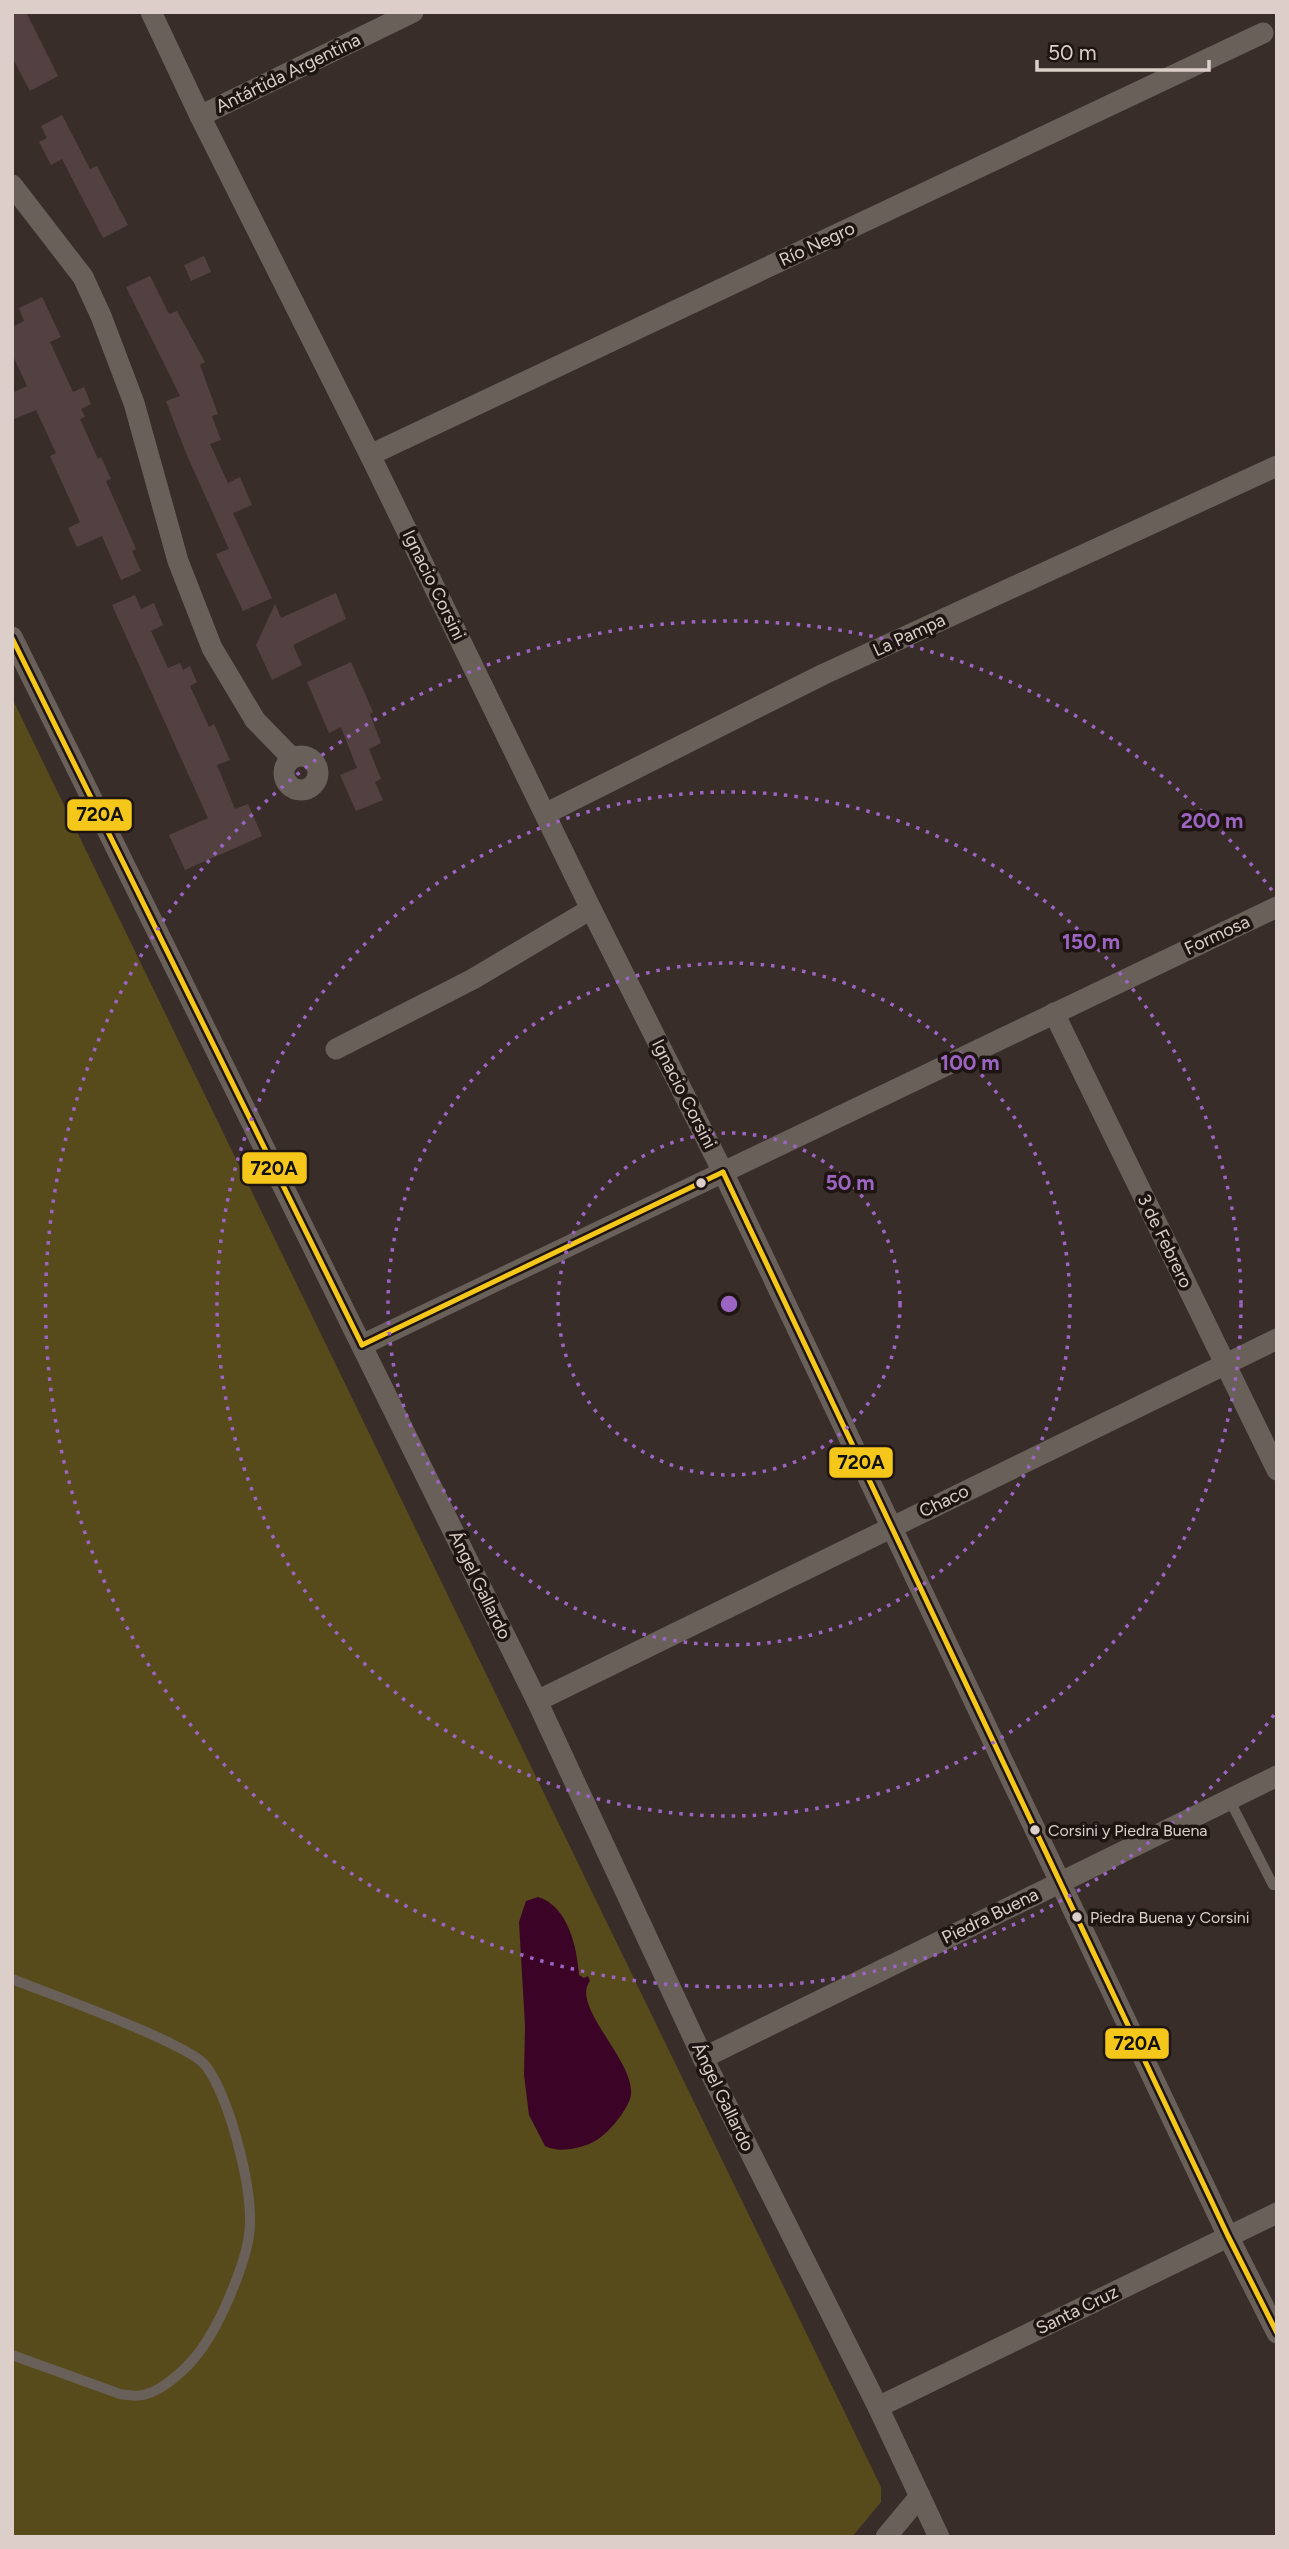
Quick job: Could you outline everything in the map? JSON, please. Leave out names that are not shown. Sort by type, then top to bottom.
[{"type":"street","name":"Ignacio Corsini","points":[[151,12],[723,1172],[1062,1881],[1228,2236],[1277,2333]]},
{"type":"street","name":"Antártida Argentina","points":[[200,116],[413,12]]},
{"type":"street","name":"Río Negro","points":[[370,455],[1263,33]]},
{"type":"street","points":[[12,185],[83,277],[102,316],[134,403],[178,561],[212,648],[254,720],[292,758]]},
{"type":"street","name":"La Pampa","points":[[545,814],[824,674],[1277,466]]},
{"type":"street","name":"Ángel Gallardo","points":[[12,637],[537,1701],[703,2057],[939,2537]]},
{"type":"street","name":"Formosa","points":[[362,1345],[1277,907]]},
{"type":"street","points":[[336,1049],[473,979],[591,909]]},
{"type":"street","name":"3 de Febrero","points":[[1054,1013],[1277,1470]]},
{"type":"street","name":"Chaco","points":[[537,1701],[892,1525],[1277,1339]]},
{"type":"street","name":"Piedra Buena","points":[[703,2057],[1277,1776]]},
{"type":"street","name":"Santa Cruz","points":[[877,2407],[1277,2213]]},
{"type":"street","points":[[886,2537],[920,2496]]},
{"type":"lane","points":[[1229,1799],[1273,1885]]},
{"type":"lane","points":[[12,1979],[177,2046],[204,2064],[220,2092],[234,2132],[250,2199],[250,2227],[242,2265],[222,2311],[200,2351],[182,2371],[153,2392],[138,2396],[120,2394],[12,2356]]},
{"type":"shaded area","points":[[12,698],[881,2487],[881,2502],[852,2537],[12,2537]]},
{"type":"shaded area","points":[[538,1897],[557,1909],[564,1918],[573,1940],[579,1975],[584,1978],[588,1976],[590,1981],[586,1992],[589,2006],[617,2054],[631,2086],[630,2099],[618,2120],[599,2139],[576,2148],[556,2149],[545,2146],[529,2115],[524,2075],[525,2026],[519,1922],[526,1901]]},
{"type":"building","points":[[12,12],[26,12],[58,76],[30,91],[12,57]]},
{"type":"building","points":[[62,115],[90,169],[97,166],[128,225],[103,238],[62,159],[51,165],[39,142],[47,138],[41,126]]},
{"type":"building","points":[[204,256],[211,272],[191,281],[184,265]]},
{"type":"building","points":[[150,276],[169,314],[177,311],[205,362],[200,365],[218,414],[212,416],[221,440],[210,444],[228,483],[240,477],[252,505],[233,513],[272,598],[243,611],[216,554],[229,549],[166,401],[180,396],[126,287]]},
{"type":"building","points":[[42,297],[61,337],[50,342],[73,392],[84,387],[91,404],[81,409],[85,417],[80,419],[98,459],[101,457],[111,479],[106,481],[136,549],[132,551],[141,571],[121,580],[102,536],[77,547],[68,528],[80,522],[50,456],[56,453],[36,410],[12,420],[12,393],[27,386],[12,354],[12,327],[24,321],[19,308]]},
{"type":"building","points":[[336,593],[346,619],[293,645],[302,665],[272,680],[256,645],[275,604],[281,618]]},
{"type":"building","points":[[135,595],[141,609],[154,603],[163,625],[151,631],[168,668],[180,663],[183,670],[190,666],[197,682],[190,686],[209,727],[214,724],[230,760],[217,765],[235,809],[248,804],[262,836],[185,870],[169,835],[208,818],[112,605]]},
{"type":"building","points":[[351,662],[373,712],[370,714],[381,743],[369,749],[381,779],[375,782],[383,800],[356,811],[340,775],[357,768],[341,727],[329,733],[307,682]]},
{"type":"transit line","name":"720A","points":[[12,638],[362,1345]]},
{"type":"transit line","name":"720A","points":[[723,1172],[1228,2236],[1277,2333]]},
{"type":"transit line","name":"720A","points":[[362,1345],[723,1172]]},
{"type":"place","name":"Corsini y Piedra Buena","points":[[1035,1830]]},
{"type":"place","name":"Piedra Buena y Corsini","points":[[1077,1917]]}]
